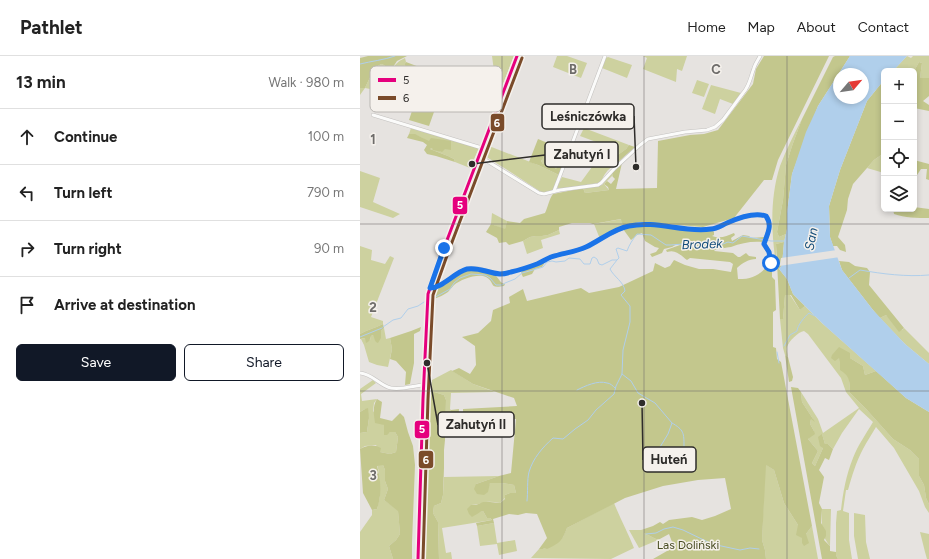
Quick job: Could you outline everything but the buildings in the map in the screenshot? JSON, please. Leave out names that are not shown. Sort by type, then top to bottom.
[{"type":"main road","points":[[502,95],[517,56]]},
{"type":"main road","points":[[418,559],[427,302],[430,288],[496,112]]},
{"type":"street","points":[[554,191],[605,56]]},
{"type":"street","points":[[479,156],[539,193],[549,194],[554,191],[598,185],[648,139],[685,132],[707,130],[716,127],[746,89],[760,56]]},
{"type":"street","points":[[373,115],[482,148]]},
{"type":"street","points":[[430,288],[436,288],[457,274],[468,269],[481,269],[500,274],[530,267],[550,258],[578,251],[595,243],[612,232],[628,226],[653,224],[674,228],[700,230],[716,229],[734,220],[756,215],[766,216],[768,220],[769,231],[764,245],[769,252],[771,263]]},
{"type":"street","points":[[360,373],[370,375],[391,388],[397,389],[423,385]]},
{"type":"green space","points":[[368,56],[407,56],[397,61],[394,66],[385,66],[381,64],[378,66],[370,66],[370,78],[365,88],[360,88],[360,58]]},
{"type":"green space","points":[[492,56],[514,56],[502,86],[502,66],[493,66]]},
{"type":"green space","points":[[557,56],[567,56],[587,63],[581,78],[553,67]]},
{"type":"green space","points":[[643,56],[687,56],[682,71],[677,69],[676,82],[643,69],[647,58]]},
{"type":"green space","points":[[764,56],[829,56],[778,160],[772,180],[764,180],[734,218],[703,227],[640,222],[623,226],[621,219],[593,224],[572,223],[559,227],[559,230],[548,235],[530,237],[523,241],[509,245],[506,242],[499,243],[497,238],[486,232],[491,224],[505,229],[507,221],[520,223],[524,219],[545,213],[550,198],[553,194],[583,188],[585,193],[609,190],[604,184],[607,181],[611,184],[615,179],[612,173],[622,163],[616,189],[657,188],[658,141],[704,134],[718,130],[753,84],[756,69]]},
{"type":"green space","points":[[850,56],[842,68],[833,68],[833,83],[818,106],[792,174],[786,234],[779,237],[777,232],[783,200],[786,165],[802,119],[833,57]]},
{"type":"green space","points":[[907,56],[911,58],[913,56],[929,56],[929,78],[920,78],[922,63],[919,62],[916,68],[896,68]]},
{"type":"green space","points":[[608,57],[632,65],[627,78],[602,68],[606,58]]},
{"type":"green space","points":[[405,58],[406,62],[404,65],[406,66],[395,66],[397,63]]},
{"type":"green space","points":[[406,62],[417,66],[406,66],[404,65]]},
{"type":"green space","points":[[919,62],[922,63],[920,78],[929,78],[929,96],[923,101],[929,105],[929,111],[917,109],[917,68],[916,68]]},
{"type":"green space","points":[[370,78],[370,89],[365,88]]},
{"type":"green space","points":[[697,80],[709,84],[704,97],[692,93]]},
{"type":"green space","points":[[881,84],[881,155],[874,160],[853,184],[848,199],[847,210],[838,237],[845,245],[846,252],[840,250],[837,246],[833,246],[830,237],[829,206],[840,170],[866,104],[869,104],[869,99]]},
{"type":"green space","points":[[711,85],[741,93],[733,104],[720,99],[715,114],[702,109]]},
{"type":"green space","points":[[360,88],[365,88],[360,95]]},
{"type":"green space","points":[[412,112],[434,112],[429,126],[409,120]]},
{"type":"green space","points":[[802,119],[786,165],[783,200],[777,232],[779,237],[786,234],[784,242],[776,244],[776,264],[772,227],[774,190],[780,166]]},
{"type":"green space","points":[[411,128],[479,148],[470,168],[455,162],[454,159],[448,156],[430,149],[432,148],[442,152],[423,138],[409,134]]},
{"type":"green space","points":[[584,128],[629,145],[615,157],[602,153],[607,146],[580,136]]},
{"type":"green space","points":[[409,134],[415,134],[429,141],[431,138],[451,141],[451,150],[445,149],[442,152],[433,150],[432,148],[430,149],[454,159],[455,162],[427,154],[424,150],[427,145],[423,142],[407,138]]},
{"type":"green space","points":[[538,139],[567,151],[559,175],[529,162]],"holes":[[[546,154],[560,159],[556,169],[553,165],[543,164],[541,161]]]},
{"type":"green space","points":[[629,145],[635,147],[618,162],[612,162],[600,156],[602,153],[615,157]]},
{"type":"green space","points":[[489,146],[538,165],[559,175],[553,190],[545,193],[541,192],[485,156]]},
{"type":"green space","points":[[546,154],[560,159],[556,169],[553,165],[543,164],[541,161]]},
{"type":"green space","points":[[881,155],[881,172],[867,168]]},
{"type":"green space","points":[[600,156],[612,162],[618,162],[604,175],[599,183],[560,189],[557,187],[562,177],[581,182]]},
{"type":"green space","points":[[917,161],[929,164],[929,180],[926,179],[927,169],[921,169],[917,175]]},
{"type":"green space","points":[[360,171],[380,178],[373,202],[400,214],[393,218],[360,207]]},
{"type":"green space","points":[[612,173],[613,177],[612,176],[604,184],[609,190],[585,193],[583,188],[602,185]]},
{"type":"green space","points":[[917,207],[929,209],[929,218],[907,217],[894,214],[894,212],[917,212]]},
{"type":"green space","points":[[492,213],[507,221],[505,230],[491,224]]},
{"type":"green space","points":[[622,219],[623,226],[600,239],[594,224]]},
{"type":"green space","name":"Las Doliński","points":[[646,225],[712,230],[714,235],[712,236],[718,237],[734,233],[735,235],[731,238],[732,241],[743,235],[751,238],[765,237],[762,242],[739,244],[714,251],[733,253],[738,257],[746,253],[749,256],[756,257],[756,259],[741,264],[737,268],[738,279],[751,278],[767,267],[772,268],[772,277],[775,280],[776,310],[773,312],[773,347],[776,348],[777,359],[781,362],[812,526],[806,534],[809,543],[804,546],[802,543],[802,538],[796,535],[798,525],[784,503],[774,470],[766,465],[762,540],[766,559],[653,559],[674,547],[669,534],[658,540],[644,533],[644,529],[660,522],[663,524],[669,520],[692,517],[702,520],[731,509],[725,478],[698,480],[663,486],[625,498],[567,528],[560,541],[547,549],[539,549],[547,538],[537,514],[509,514],[493,519],[494,523],[477,526],[476,523],[492,520],[487,518],[483,511],[472,517],[469,514],[467,509],[471,505],[476,505],[483,502],[500,503],[505,499],[505,495],[516,493],[514,485],[502,483],[490,483],[488,492],[484,495],[477,494],[474,489],[476,484],[511,473],[516,419],[493,420],[463,425],[463,409],[517,406],[514,398],[473,384],[452,371],[459,368],[470,374],[476,365],[475,346],[462,337],[478,333],[491,321],[493,310],[510,303],[509,297],[523,289],[527,301],[581,288],[589,293],[619,287],[653,271],[655,263],[665,268],[670,266],[674,260],[699,269],[713,269],[731,272],[733,264],[730,262],[690,258],[687,260],[680,254],[673,251],[667,252],[666,250],[680,245],[677,244],[664,249],[662,253],[652,257],[650,254],[656,252],[659,248],[645,241],[642,233],[631,240],[623,229]]},
{"type":"green space","points":[[559,230],[560,234],[541,240],[543,248],[527,254],[523,241],[530,237],[548,235]]},
{"type":"green space","points":[[784,242],[782,265],[779,269],[787,279],[793,294],[805,306],[800,310],[791,295],[785,295],[783,319],[780,319],[776,244]]},
{"type":"green space","points":[[360,246],[372,250],[371,260],[385,264],[390,256],[394,258],[371,317],[383,321],[383,324],[360,334]]},
{"type":"green space","points":[[545,261],[542,267],[535,269],[532,274],[523,277],[521,273],[523,270]]},
{"type":"green space","points":[[839,261],[849,262],[855,266],[867,268],[870,272],[869,285],[904,328],[899,332],[886,315],[880,318],[842,270]]},
{"type":"green space","points":[[474,269],[494,274],[501,282],[505,284],[504,286],[496,287],[486,277],[474,276],[457,283],[448,292],[434,299],[435,290],[458,274]]},
{"type":"green space","points":[[785,295],[790,295],[800,310],[805,306],[876,371],[865,375],[863,366],[850,358],[839,357],[849,377],[850,393],[893,439],[910,450],[919,459],[919,476],[924,485],[926,498],[929,504],[929,513],[919,491],[894,448],[876,427],[866,443],[854,469],[848,490],[846,490],[843,511],[849,513],[849,540],[852,559],[838,559],[836,555],[837,511],[841,510],[848,471],[853,458],[873,422],[859,409],[833,449],[828,444],[825,444],[822,434],[823,448],[815,466],[812,463],[818,451],[808,439],[814,431],[810,424],[811,419],[813,419],[802,402],[801,392],[818,419],[823,433],[859,408],[846,392],[841,378],[808,334],[804,331],[790,342],[787,348],[788,357],[785,355],[780,319],[783,319]]},
{"type":"green space","points":[[886,315],[902,330],[904,328],[929,353],[929,364],[905,344],[880,318]]},
{"type":"green space","points":[[383,324],[384,328],[381,331],[381,338],[378,343],[375,341],[373,335],[366,343],[365,338],[360,339],[360,334]]},
{"type":"green space","points":[[421,327],[420,331],[414,334],[414,363],[410,384],[405,385],[406,372],[396,361],[390,359],[392,349],[390,338]]},
{"type":"green space","points":[[384,328],[386,339],[390,338],[392,349],[388,367],[369,362],[361,339],[365,338],[370,340],[371,336],[373,335],[381,338],[381,331]]},
{"type":"green space","points":[[839,347],[850,353],[850,358],[863,366],[865,375],[876,371],[906,398],[929,412],[929,504],[926,498],[924,485],[919,476],[919,459],[910,450],[893,439],[850,393],[849,380],[848,377],[840,370],[839,358],[835,361],[831,358]]},
{"type":"green space","points":[[785,355],[788,357],[793,377],[792,381],[789,382]]},
{"type":"green space","points":[[451,370],[473,384],[495,392],[451,393],[450,409],[452,426],[445,424],[446,400],[444,395],[431,391],[432,380]]},
{"type":"green space","points":[[428,378],[432,380],[431,391],[444,395],[446,400],[443,495],[441,503],[434,506],[433,513],[438,522],[439,559],[422,559]]},
{"type":"green space","points":[[373,380],[376,383],[361,394],[362,401],[377,399],[374,403],[373,411],[384,425],[384,434],[395,432],[398,437],[396,452],[390,454],[380,452],[376,445],[365,446],[360,449],[360,433],[367,432],[369,418],[365,409],[360,412],[360,389]]},
{"type":"green space","points":[[791,387],[798,388],[801,392],[802,402],[815,422],[811,419],[810,424],[815,434],[808,439],[818,451],[812,463],[815,466],[823,448],[820,446],[818,437],[822,434],[825,444],[828,444],[833,449],[829,460],[825,458],[819,470],[824,477],[819,503],[822,509],[821,523],[826,531],[824,540],[830,546],[830,551],[836,552],[838,559],[822,559]]},
{"type":"green space","points":[[377,399],[382,402],[380,418],[392,421],[400,413],[404,417],[413,446],[415,465],[412,559],[393,559],[389,546],[400,534],[398,511],[384,500],[388,489],[385,481],[385,470],[383,465],[377,466],[380,499],[377,509],[372,510],[363,493],[360,449],[373,446],[381,448],[380,452],[390,454],[396,452],[398,437],[395,432],[390,432],[387,435],[384,435],[384,425],[375,423],[374,408]]},
{"type":"green space","points":[[368,408],[369,418],[367,432],[360,433],[360,412]]},
{"type":"green space","points":[[459,409],[458,425],[452,426],[451,410]]},
{"type":"green space","points":[[765,464],[774,470],[784,503],[798,525],[806,534],[812,526],[818,559],[766,559],[762,540]]},
{"type":"green space","points":[[377,465],[383,465],[385,470],[385,481],[388,489],[384,500],[398,510],[400,534],[389,546],[393,559],[360,559],[360,532],[372,515],[372,510],[377,509],[380,497],[379,472]]},
{"type":"green space","points":[[499,476],[476,484],[488,487],[490,483],[514,485],[516,493],[505,495],[505,498],[500,503],[484,502],[471,505],[479,512],[483,511],[487,518],[492,520],[442,528],[446,553],[451,552],[452,559],[439,559],[438,522],[433,513],[434,506],[441,503],[444,477]]},
{"type":"green space","points":[[614,503],[634,548],[611,559],[531,558],[539,549],[543,549],[563,537],[567,528]]},
{"type":"green space","points":[[822,509],[831,509],[830,546],[823,533]]},
{"type":"green space","points":[[854,513],[865,515],[866,542],[870,559],[858,559],[854,536]]},
{"type":"green space","points":[[494,523],[497,543],[515,540],[517,551],[499,555],[497,544],[480,546],[477,526]]},
{"type":"green space","points":[[644,529],[644,533],[658,540],[639,548],[629,530]]},
{"type":"green space","points":[[920,532],[929,534],[929,559],[927,559]]},
{"type":"water","points":[[850,56],[907,56],[896,68],[881,68],[881,84],[869,99],[869,68],[842,68]]},
{"type":"water","name":"San","points":[[833,83],[833,104],[866,104],[840,170],[829,206],[830,237],[842,270],[873,310],[905,344],[929,364],[929,412],[906,398],[823,324],[793,294],[787,279],[779,269],[782,265],[787,229],[787,213],[792,174],[806,132],[818,106]]},
{"type":"pier","points":[[837,250],[840,257],[779,266],[781,258]]},
{"type":"waterway","points":[[360,64],[395,56]]},
{"type":"waterway","name":"Brodek","points":[[430,300],[450,289],[460,278],[471,274],[485,275],[496,285],[502,285],[515,279],[522,273],[543,267],[547,262],[565,261],[569,258],[580,259],[584,264],[590,264],[592,258],[594,257],[597,259],[599,264],[602,265],[612,260],[617,260],[619,258],[616,249],[618,248],[627,251],[637,234],[651,235],[666,245],[684,244],[695,247],[723,244],[728,242],[733,243],[742,236],[771,241],[784,241]]},
{"type":"waterway","points":[[527,501],[529,472],[539,453],[553,438],[563,439],[588,420],[596,410],[614,394],[622,374],[623,350],[630,322],[630,306],[621,295],[625,291],[623,285],[610,269],[617,260]]},
{"type":"waterway","points":[[849,278],[860,270],[894,275],[929,275]]},
{"type":"waterway","name":"Brodek","points":[[383,327],[393,320],[401,318],[408,309],[418,306],[424,302]]},
{"type":"waterway","points":[[784,346],[790,335],[797,331],[807,314],[809,313],[815,316],[816,315]]},
{"type":"waterway","name":"Brodek","points":[[360,337],[382,328]]},
{"type":"waterway","points":[[777,352],[779,363]]},
{"type":"waterway","points":[[622,374],[631,381],[638,393],[655,403],[672,423],[668,434],[657,452]]},
{"type":"waterway","points":[[577,390],[600,382],[609,384],[615,388]]},
{"type":"waterway","points":[[672,423],[681,430],[684,438],[684,446]]},
{"type":"waterway","points":[[646,534],[656,533],[673,527],[683,530],[712,544],[740,550],[750,548],[759,549]]},
{"type":"transit line","name":"5","points":[[502,95],[517,56]]},
{"type":"transit line","name":"6","points":[[502,111],[522,58]]},
{"type":"transit line","name":"5","points":[[418,559],[428,294],[496,112]]},
{"type":"transit line","name":"6","points":[[423,559],[433,295],[501,112]]},
{"type":"place","name":"Zahutyń I","points":[[472,164]]},
{"type":"place","name":"Leśniczówka","points":[[636,167]]},
{"type":"place","name":"Zahutyń II","points":[[427,363]]},
{"type":"place","name":"Huteń","points":[[642,403]]},
{"type":"route","points":[[444,248],[430,288],[436,288],[462,271],[468,269],[475,268],[506,274],[530,267],[556,256],[578,251],[618,229],[628,226],[653,224],[692,230],[716,229],[734,220],[762,215],[766,216],[769,224],[769,231],[764,244],[769,252],[771,263]]}]
